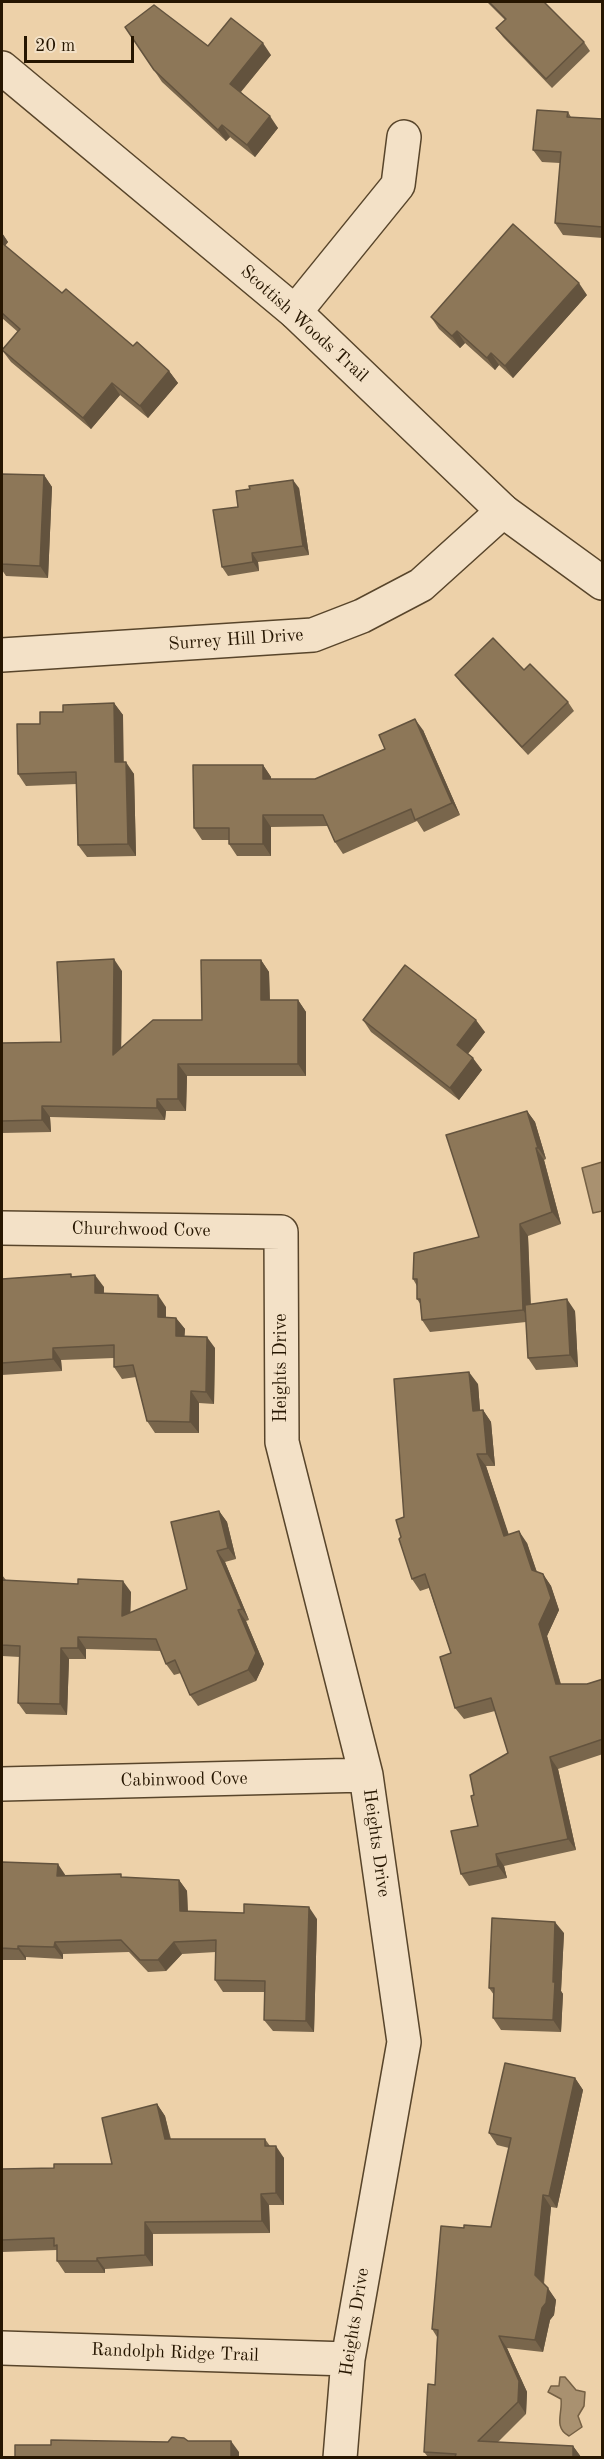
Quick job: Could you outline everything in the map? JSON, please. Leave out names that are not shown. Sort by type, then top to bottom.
[{"type":"street","name":"Scottish Woods Trail","points":[[2,68],[295,312],[503,511],[603,583]]},
{"type":"street","points":[[295,312],[398,184],[404,137]]},
{"type":"street","name":"Surrey Hill Drive","points":[[2,655],[313,635],[362,616],[422,585],[503,511]]},
{"type":"street","name":"Churchwood Cove","points":[[2,1228],[281,1232]]},
{"type":"street","name":"Heights Drive","points":[[281,1232],[282,1442],[366,1775],[404,2042],[348,2359],[340,2457]]},
{"type":"street","name":"Cabinwood Cove","points":[[2,1784],[366,1775]]},
{"type":"street","name":"Randolph Ridge Trail","points":[[2,2348],[348,2359]]},
{"type":"shaded area","points":[[602,1162],[602,1211],[593,1213],[582,1168]]},
{"type":"shaded area","points":[[560,2377],[565,2377],[576,2390],[585,2392],[584,2406],[578,2416],[582,2427],[569,2436],[561,2429],[561,2399],[548,2392],[551,2386],[559,2386]]},
{"type":"building","points":[[489,2],[544,2],[584,42],[546,79],[496,28],[506,19]]},
{"type":"building","points":[[154,5],[208,46],[231,18],[263,43],[230,84],[270,116],[247,145],[222,125],[218,130],[154,70],[125,27]]},
{"type":"building","points":[[537,110],[568,112],[567,117],[603,119],[603,227],[555,223],[561,152],[533,150]]},
{"type":"building","points":[[513,224],[579,283],[505,366],[491,353],[487,358],[457,331],[452,336],[431,317]]},
{"type":"building","points":[[2,243],[62,293],[66,289],[133,346],[137,342],[169,371],[140,406],[112,383],[83,418],[2,350],[20,329],[2,313]]},
{"type":"building","points":[[2,474],[44,475],[40,566],[2,564]]},
{"type":"building","points":[[293,480],[303,546],[252,553],[253,562],[222,567],[213,510],[238,507],[236,491],[250,489],[249,486]]},
{"type":"building","points":[[493,638],[524,670],[530,664],[568,702],[522,747],[455,675]]},
{"type":"building","points":[[114,703],[115,762],[126,762],[128,844],[78,845],[76,772],[18,774],[17,724],[40,724],[40,712],[63,712],[63,705]]},
{"type":"building","points":[[415,719],[452,803],[415,820],[411,809],[335,842],[323,815],[263,815],[263,844],[229,844],[229,828],[194,828],[193,765],[263,765],[263,779],[315,779],[385,749],[379,735]]},
{"type":"building","points":[[114,959],[113,1055],[153,1020],[202,1020],[201,960],[261,960],[261,1000],[298,1000],[298,1064],[178,1064],[178,1099],[157,1099],[157,1108],[42,1106],[42,1120],[2,1121],[2,1043],[61,1042],[57,962]]},
{"type":"building","points":[[405,965],[476,1020],[457,1045],[473,1058],[450,1088],[363,1020]]},
{"type":"building","points":[[527,1111],[552,1212],[520,1224],[523,1310],[422,1320],[420,1299],[417,1299],[417,1279],[413,1279],[414,1253],[479,1237],[446,1135]]},
{"type":"building","points":[[71,1274],[71,1277],[95,1275],[95,1293],[158,1295],[158,1317],[176,1318],[176,1336],[207,1337],[206,1392],[191,1391],[190,1422],[147,1421],[133,1365],[114,1367],[114,1345],[53,1348],[53,1359],[2,1363],[2,1279]]},
{"type":"building","points":[[567,1299],[570,1355],[528,1358],[525,1305]]},
{"type":"building","points":[[469,1372],[473,1411],[483,1410],[487,1454],[477,1454],[504,1536],[519,1531],[532,1570],[543,1574],[551,1598],[539,1624],[556,1684],[587,1684],[603,1679],[603,1739],[550,1757],[568,1839],[496,1854],[498,1866],[461,1874],[451,1831],[478,1826],[471,1796],[474,1795],[470,1775],[508,1753],[491,1698],[455,1708],[440,1657],[451,1653],[425,1574],[412,1579],[399,1539],[401,1537],[396,1520],[404,1517],[394,1379]]},
{"type":"building","points":[[219,1511],[228,1548],[217,1551],[242,1609],[238,1610],[256,1653],[248,1670],[190,1695],[175,1660],[166,1664],[156,1639],[78,1637],[78,1648],[61,1648],[60,1704],[18,1703],[20,1646],[2,1645],[2,1580],[78,1584],[78,1579],[123,1581],[122,1616],[187,1589],[171,1522]]},
{"type":"building","points":[[2,1862],[58,1864],[57,1876],[121,1874],[121,1877],[179,1880],[180,1911],[244,1913],[244,1904],[309,1907],[306,2021],[264,2020],[265,1981],[215,1980],[216,1940],[174,1942],[158,1960],[140,1960],[121,1940],[55,1942],[54,1947],[2,1948]]},
{"type":"building","points":[[492,1918],[555,1922],[553,2020],[493,2018],[494,1988],[489,1988]]},
{"type":"building","points":[[505,2063],[575,2078],[549,2196],[543,2195],[535,2275],[548,2288],[546,2303],[542,2308],[535,2340],[499,2336],[519,2381],[518,2402],[478,2441],[573,2446],[573,2457],[455,2457],[456,2454],[424,2452],[428,2384],[435,2385],[438,2330],[432,2329],[441,2226],[491,2227],[511,2138],[489,2133]]},
{"type":"building","points":[[157,2104],[165,2139],[265,2139],[265,2146],[276,2146],[276,2193],[261,2194],[262,2221],[145,2222],[145,2255],[97,2258],[97,2261],[57,2261],[57,2245],[54,2246],[54,2238],[2,2240],[2,2169],[54,2168],[54,2164],[112,2164],[102,2118]]},
{"type":"building","points":[[172,2437],[184,2438],[188,2441],[231,2441],[231,2457],[15,2457],[15,2445],[51,2445],[51,2440],[168,2442]]}]
